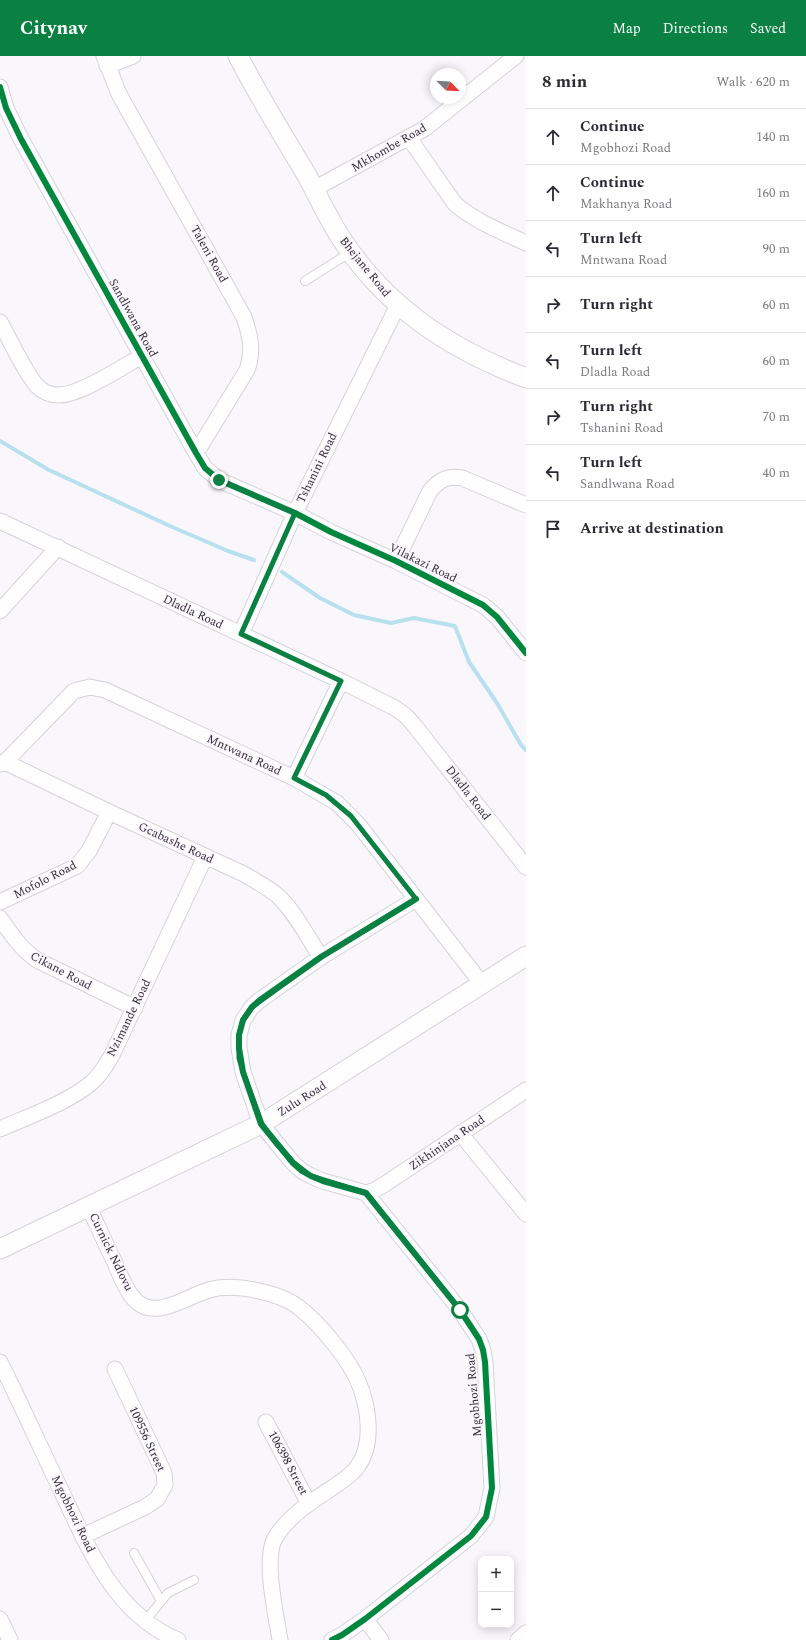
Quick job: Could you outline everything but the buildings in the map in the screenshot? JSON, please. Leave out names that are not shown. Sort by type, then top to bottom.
[{"type":"street","points":[[105,61],[133,56]]},
{"type":"street","name":"Bhejane Road","points":[[238,56],[251,82],[314,189],[339,235],[365,270],[398,305],[455,346],[488,363],[526,378]]},
{"type":"street","name":"Mkhombe Road","points":[[314,189],[424,129],[516,56]]},
{"type":"street","name":"Taleni Road","points":[[105,61],[119,94],[244,317],[250,337],[251,355],[247,370],[196,453]]},
{"type":"street","name":"Sandlwana Road","points":[[0,87],[13,125],[205,468],[219,480],[295,513]]},
{"type":"street","points":[[409,138],[455,204],[464,212],[478,220],[526,243]]},
{"type":"street","name":"Tshanini Road","points":[[241,634],[295,513],[398,305]]},
{"type":"street","points":[[0,322],[30,376],[38,386],[51,395],[69,394],[142,356]]},
{"type":"street","points":[[396,561],[430,491],[436,483],[444,478],[454,476],[462,478],[526,505]]},
{"type":"street","name":"Vilakazi Road","points":[[295,513],[331,532],[396,561],[483,605],[497,617],[526,653]]},
{"type":"street","name":"Dladla Road","points":[[0,521],[58,547],[395,708],[406,716],[526,867]]},
{"type":"street","points":[[0,611],[58,547]]},
{"type":"street","points":[[294,778],[341,681]]},
{"type":"street","name":"Mntwana Road","points":[[3,763],[74,691],[90,687],[106,690],[294,778],[326,795],[351,816],[482,984]]},
{"type":"street","name":"Gcabashe Road","points":[[3,763],[244,874],[277,896],[289,908],[321,957]]},
{"type":"street","name":"Mofolo Road","points":[[0,902],[77,866],[89,850],[109,812]]},
{"type":"street","name":"Nzimande Road","points":[[0,1130],[68,1098],[91,1083],[105,1067],[135,1008],[205,856]]},
{"type":"street","points":[[366,1193],[311,1176],[302,1170],[284,1152],[262,1124],[239,1058],[239,1035],[243,1020],[252,1007],[260,1000],[321,957],[416,899]]},
{"type":"street","name":"Cikane Road","points":[[0,918],[18,944],[37,960],[135,1008]]},
{"type":"street","name":"Zulu Road","points":[[0,1249],[89,1208],[262,1124],[526,956]]},
{"type":"street","name":"Zikhinjana Road","points":[[366,1193],[385,1184],[526,1090]]},
{"type":"street","points":[[460,1133],[526,1214]]},
{"type":"street","name":"Mgobhozi Road","points":[[332,1640],[342,1636],[365,1619],[471,1536],[486,1518],[492,1488],[485,1362],[479,1339],[460,1310],[366,1193]]},
{"type":"street","name":"Curnick Ndlovu","points":[[89,1208],[127,1288],[138,1304],[147,1308],[164,1307],[208,1290],[224,1287],[243,1287],[265,1292],[290,1302],[302,1309],[322,1330],[351,1367],[359,1382],[365,1400],[367,1416],[366,1446],[362,1459],[349,1476],[309,1504],[286,1524],[274,1540],[271,1550],[270,1566],[280,1640]]},
{"type":"street","name":"109556 Street","points":[[83,1536],[145,1507],[157,1499],[165,1485],[164,1474],[115,1368]]},
{"type":"street","name":"Mgobhozi Road","points":[[2,1370],[83,1536],[109,1582],[126,1603],[152,1630],[178,1640]]},
{"type":"street","name":"106398 Street","points":[[266,1422],[309,1504]]},
{"type":"street","points":[[0,1619],[10,1640]]},
{"type":"street","points":[[365,1619],[381,1640]]},
{"type":"street","points":[[518,1640],[526,1633]]},
{"type":"lane","points":[[305,281],[352,252]]},
{"type":"lane","points":[[134,1552],[161,1601]]},
{"type":"lane","points":[[152,1630],[161,1601],[168,1593],[194,1580]]},
{"type":"waterway","points":[[0,441],[49,470],[170,526],[228,551],[254,560]]},
{"type":"waterway","points":[[282,572],[320,598],[354,615],[391,623],[414,618],[455,626],[469,662],[497,703],[521,745],[526,750]]},
{"type":"cycle path","points":[[0,87],[6,108],[21,139],[205,468],[219,480],[295,513],[331,532],[396,561],[483,605],[497,617],[526,653]]},
{"type":"cycle path","points":[[332,1640],[365,1619],[471,1536],[486,1517],[492,1488],[485,1362],[479,1339],[460,1310],[366,1193],[323,1181],[302,1171],[293,1163],[261,1124],[243,1072],[239,1048],[239,1035],[243,1020],[252,1007],[260,1000],[321,957],[416,899]]},
{"type":"route","points":[[219,480],[295,513],[241,634],[341,681],[332,703],[294,778],[326,795],[351,816],[416,899],[321,957],[252,1007],[243,1020],[239,1035],[239,1058],[243,1072],[262,1124],[275,1142],[293,1162],[311,1176],[366,1193],[460,1310]]}]
